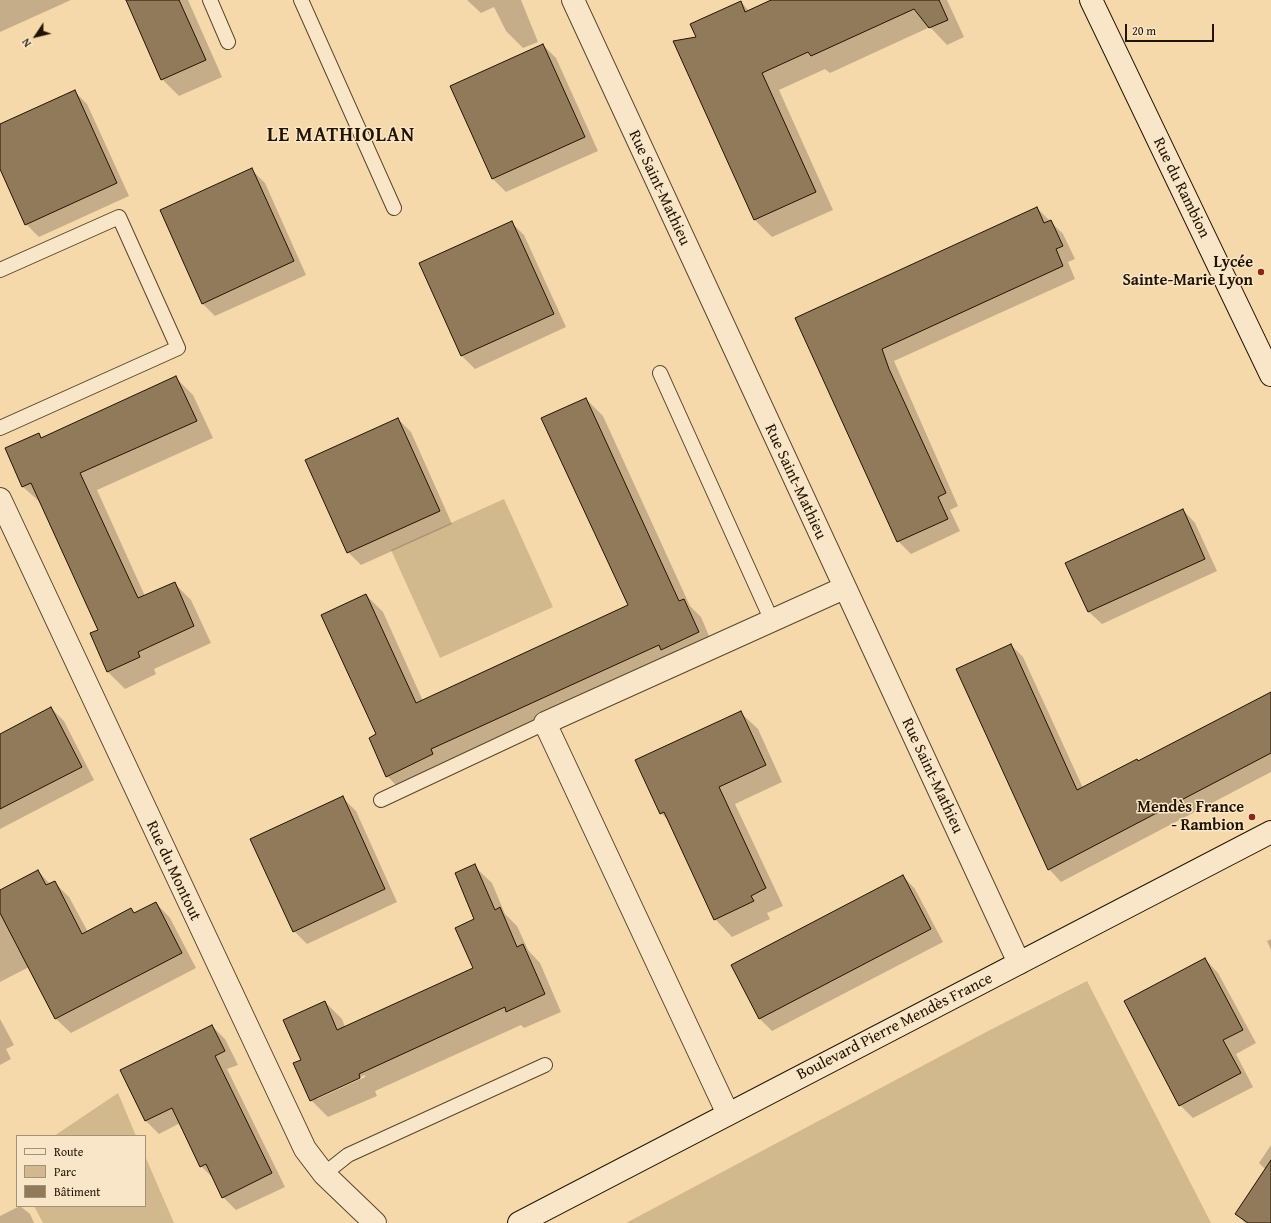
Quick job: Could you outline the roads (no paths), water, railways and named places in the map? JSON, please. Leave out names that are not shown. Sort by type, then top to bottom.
[{"type":"street","name":"Rue Saint-Mathieu","points":[[573,0],[844,588],[1019,963]]},
{"type":"street","name":"Rue du Rambion","points":[[1091,0],[1271,375]]},
{"type":"street","name":"Rue du Montout","points":[[0,499],[305,1149],[324,1174],[375,1223]]},
{"type":"street","points":[[728,1114],[545,723],[844,588]]},
{"type":"street","name":"Boulevard Pierre Mendès France","points":[[519,1223],[1271,832]]},
{"type":"lane","points":[[210,0],[228,42]]},
{"type":"lane","points":[[301,0],[394,208]]},
{"type":"lane","points":[[0,270],[119,217],[178,348],[0,428]]},
{"type":"lane","points":[[660,373],[772,621]]},
{"type":"lane","points":[[382,800],[545,723]]},
{"type":"lane","points":[[324,1174],[348,1155],[545,1065]]},
{"type":"place","name":"Lycée Sainte-Marie Lyon","points":[[1261,272]]},
{"type":"place","name":"Mendès France - Rambion","points":[[1252,817]]},
{"type":"district","name":"LE MATHIOLAN","points":[[341,136]]}]
